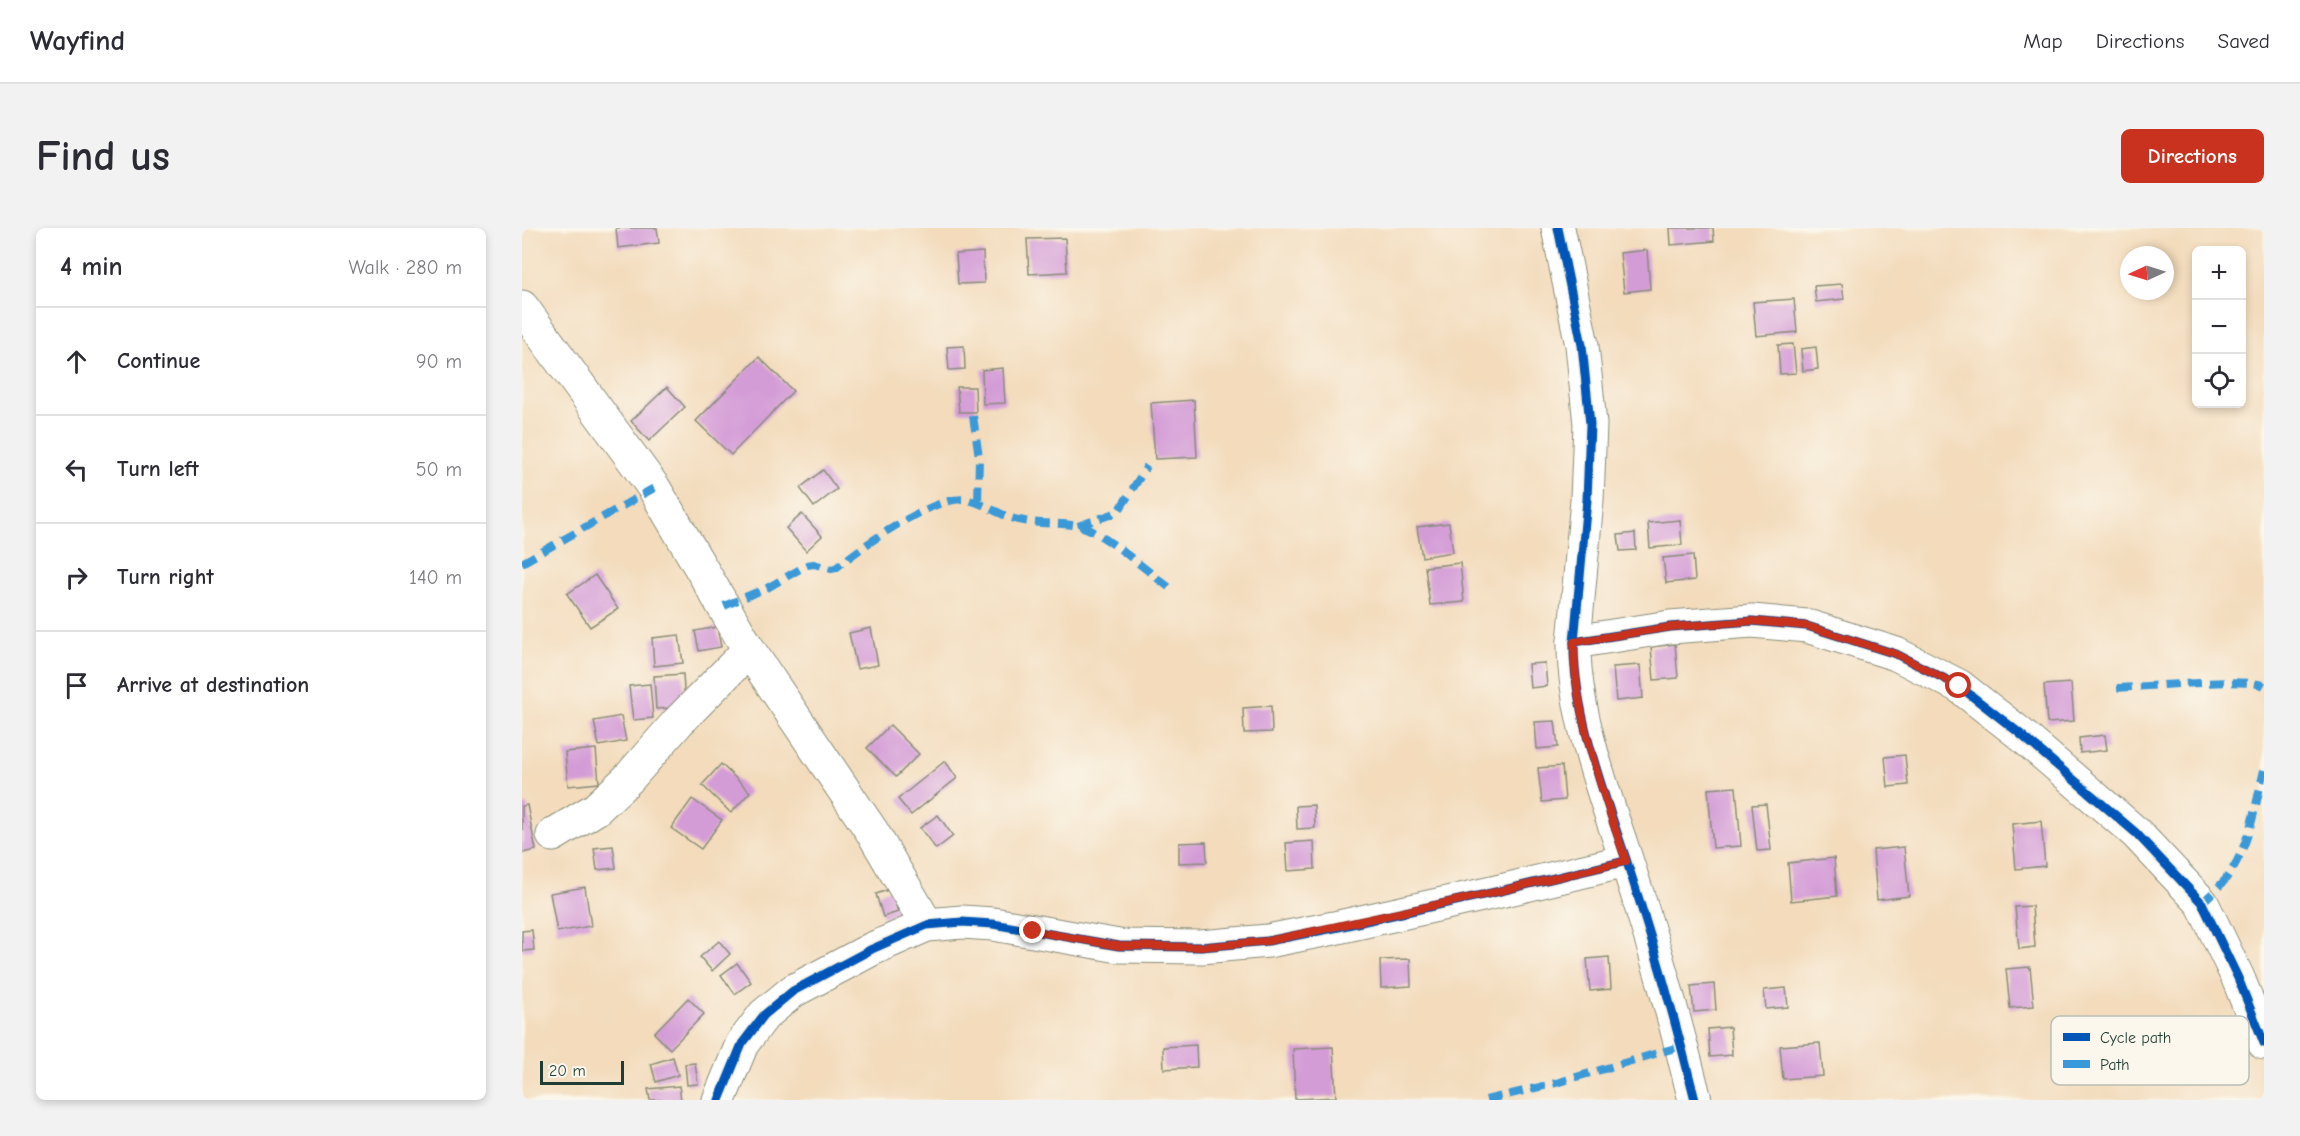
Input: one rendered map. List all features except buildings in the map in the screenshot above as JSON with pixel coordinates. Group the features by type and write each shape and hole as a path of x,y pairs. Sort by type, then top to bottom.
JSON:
{"street":[{"path":"1558,228 1582,345 1590,424 1587,500 1574,642 1578,694 1602,789 1682,1046 1695,1100"},
{"path":"522,307 654,488 749,650 873,833 927,925"},
{"path":"1574,642 1671,627 1752,621 1807,626 1896,654 1959,686 2018,732 2136,833 2202,903 2238,978 2264,1043"},
{"path":"553,835 596,809 628,779 678,722 749,650"},
{"path":"718,1100 742,1044 764,1015 793,991 872,949 927,925 962,922 993,924 1119,946 1201,947 1268,941 1496,892 1626,861"}],"marked path":[{"path":"973,416 979,457 978,503"},
{"path":"1078,526 1118,512 1147,466"},
{"path":"522,563 654,488"},
{"path":"724,606 769,587 807,565 836,568 899,523 938,504 955,500 975,502 1019,520 1068,524 1091,530 1170,588"},
{"path":"2117,688 2217,682 2254,683 2264,686"},
{"path":"2202,903 2225,880 2240,855 2250,827 2264,770"},
{"path":"1486,1100 1556,1083 1682,1046"}],"cycle path":[{"path":"1558,228 1582,345 1590,424 1587,500 1574,642 1579,696 1591,752 1654,949 1695,1100"},
{"path":"1574,642 1670,627 1752,621 1807,626 1896,654 1959,686 2018,732 2136,833 2202,903 2238,978 2264,1043"},
{"path":"719,1100 742,1044 764,1015 793,991 872,949 927,925 962,922 993,924 1119,946 1201,947 1268,941 1496,892 1626,861"}],"route":[{"path":"1033,931 1119,946 1201,947 1268,941 1496,892 1626,861 1602,789 1578,694 1574,642 1671,627 1752,621 1807,626 1896,654 1959,686"}]}
